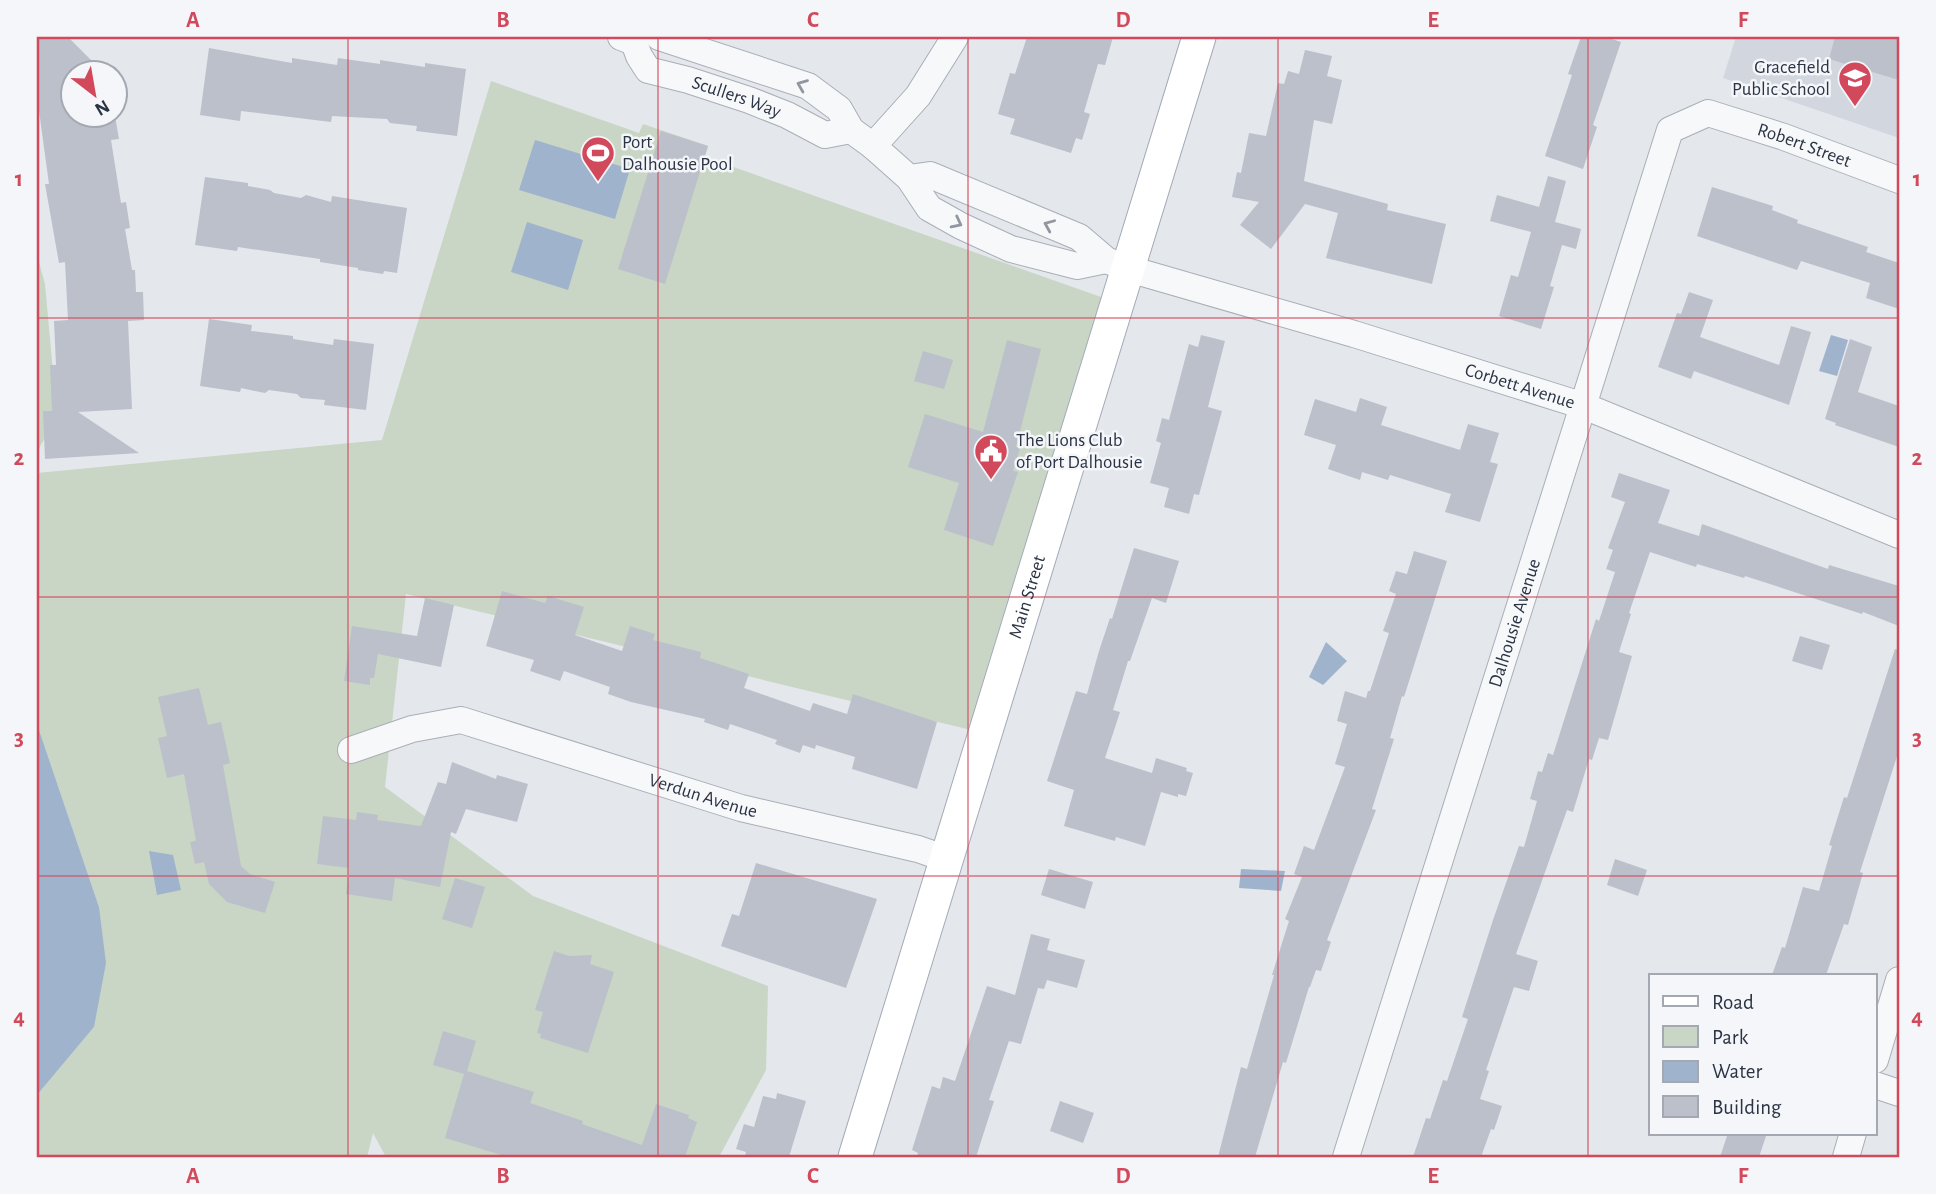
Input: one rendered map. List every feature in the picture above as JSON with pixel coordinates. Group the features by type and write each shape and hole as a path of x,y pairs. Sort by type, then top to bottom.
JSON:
{"main road":[{"name":"Main Street","path":"855,1157 947,859 1118,264 1199,37"}],"street":[{"path":"873,146 918,96 955,37"},
{"name":"Scullers Way","path":"851,130 825,135 787,115 749,100 688,79 648,70 639,56 640,38 808,86 839,109 851,130 909,178 929,208 1012,249 1077,266 1118,264"},
{"name":"Robert Street","path":"1708,113 1784,137 1899,180"},
{"name":"Dalhousie Avenue","path":"1346,1157 1670,130 1708,113"},
{"path":"909,178 930,175 943,180 1079,237 1118,264"},
{"name":"Corbett Avenue","path":"1118,264 1584,406 1899,535"},
{"name":"Verdun Avenue","path":"351,750 412,729 461,720 741,808 918,849 947,859"},
{"path":"1876,1057 1899,980"},
{"path":"1876,1085 1899,1093"},
{"path":"1846,1157 1853,1134"}],"shaded area":[{"name":"Gracefield Public School","path":"1736,37 1899,37 1899,138 1723,78"}],"green space":[{"path":"491,81 639,133 643,124 708,146 705,157 1118,303 988,734 406,594 385,787 533,896 768,986 766,1070 719,1157 386,1157 373,1133 367,1157 37,1157 37,1095 94,1027 99,907 37,724 37,473 382,440"},
{"path":"37,255 45,284 57,416 37,452"}],"water":[{"path":"535,140 630,169 615,219 519,190"},
{"path":"527,222 583,240 568,290 511,272"},
{"path":"1831,335 1848,340 1837,376 1819,371"},
{"path":"1326,642 1347,661 1323,685 1309,677"},
{"path":"37,724 99,907 106,963 94,1027 37,1095"},
{"path":"149,851 173,855 181,890 157,895"},
{"path":"1241,869 1285,871 1281,891 1239,888"}],"building":[{"path":"37,37 68,37 91,60 60,60 60,130 117,130 119,139 111,140 121,203 126,202 130,228 125,229 132,270 135,270 136,292 143,292 144,320 128,321 132,409 78,412 139,453 45,459 43,411 52,411 50,365 56,365 54,321 68,320 65,262 59,263 45,184 49,184 37,96"},
{"path":"1027,37 1113,37 1105,65 1098,64 1084,112 1090,114 1082,140 1076,138 1071,153 1010,134 1015,119 998,114 1010,73 1015,74"},
{"path":"1581,37 1606,37 1621,42 1593,125 1597,127 1583,169 1545,156 1572,75 1568,74"},
{"path":"1835,37 1899,37 1899,80 1829,59"},
{"path":"209,48 292,63 292,58 337,65 338,58 380,64 380,60 425,67 425,63 466,69 457,136 416,131 417,126 390,123 387,119 332,116 331,122 241,111 240,121 200,115"},
{"path":"1305,50 1332,56 1327,76 1342,80 1332,124 1314,120 1304,181 1388,204 1387,210 1446,224 1432,284 1326,258 1338,213 1305,204 1271,249 1240,225 1259,202 1232,197 1237,172 1241,173 1249,133 1266,136 1278,83 1284,84 1288,71 1299,74"},
{"path":"661,131 708,146 665,284 618,269"},
{"path":"1548,176 1566,181 1555,222 1581,229 1576,249 1562,245 1550,286 1554,287 1541,329 1499,316 1511,275 1518,277 1531,232 1490,221 1497,195 1539,207"},
{"path":"205,177 248,183 248,186 301,198 306,195 331,202 332,196 407,208 397,273 358,270 320,262 320,259 238,247 237,251 195,245"},
{"path":"1712,187 1773,206 1772,210 1798,220 1797,223 1868,247 1866,252 1899,263 1899,309 1866,298 1870,283 1801,261 1797,270 1697,236"},
{"path":"1689,292 1713,300 1700,337 1779,365 1791,326 1811,332 1789,405 1694,371 1691,379 1658,367 1677,313 1681,314"},
{"path":"209,319 252,325 251,331 293,336 293,339 333,345 334,339 374,344 366,410 324,405 325,400 301,398 297,394 269,390 265,393 241,388 240,392 200,386"},
{"path":"1201,335 1225,341 1208,407 1222,411 1199,495 1194,494 1189,514 1164,507 1169,488 1150,483 1161,443 1156,441 1162,418 1169,420 1189,344 1198,347"},
{"path":"1850,339 1872,347 1858,392 1899,406 1899,447 1825,419"},
{"name":"The Lions Club of Port Dalhousie","path":"1007,340 1041,349 1016,447 1020,448 1013,471 1018,472 993,546 944,530 959,483 908,467 925,414 983,432"},
{"path":"923,351 953,360 944,389 914,381"},
{"path":"1360,398 1387,407 1381,425 1460,450 1468,424 1499,433 1490,462 1498,464 1480,522 1445,512 1451,494 1390,475 1388,480 1362,472 1360,480 1328,469 1336,445 1304,435 1315,399 1356,412"},
{"path":"1619,473 1670,490 1658,523 1699,536 1702,524 1828,569 1829,565 1899,586 1899,626 1863,612 1862,614 1745,576 1744,578 1697,564 1696,567 1650,552 1619,652 1632,656 1608,740 1599,738 1592,760 1589,759 1573,812 1567,810 1516,954 1538,961 1529,991 1514,987 1486,1070 1489,1071 1480,1099 1502,1106 1494,1130 1491,1129 1481,1157 1413,1157 1443,1080 1447,1081 1468,1019 1462,1017 1493,920 1519,846 1524,847 1537,801 1530,799 1538,771 1542,772 1548,753 1553,755 1596,619 1599,621 1615,572 1606,569 1613,550 1608,548 1625,502 1611,497"},
{"path":"1134,548 1179,561 1166,603 1152,598 1128,661 1113,710 1120,712 1105,758 1152,773 1156,758 1187,768 1186,771 1193,773 1186,796 1178,794 1178,797 1161,792 1145,846 1116,837 1115,841 1064,826 1074,790 1047,781 1076,691 1087,694"},
{"path":"1414,551 1447,561 1390,738 1394,739 1372,809 1376,810 1327,940 1331,942 1321,971 1316,970 1309,987 1255,1157 1218,1157 1241,1067 1247,1069 1274,975 1289,921 1285,919 1302,877 1294,874 1304,846 1314,850 1345,767 1335,764 1347,724 1337,721 1345,691 1366,698 1370,691 1389,633 1383,631 1396,594 1389,591 1396,571 1407,574"},
{"path":"502,591 545,603 548,596 584,607 575,635 622,651 630,626 655,634 653,640 701,652 700,658 749,674 744,688 810,711 813,703 847,714 853,694 937,722 917,789 852,769 855,757 816,745 815,749 803,745 800,753 775,744 777,740 730,724 728,730 704,722 705,719 631,702 608,694 610,687 564,671 560,681 530,671 534,660 486,646"},
{"path":"425,598 454,605 441,667 378,654 374,678 370,678 370,685 344,681 352,626 417,636"},
{"path":"1800,636 1830,645 1822,670 1792,661"},
{"path":"1895,649 1899,650 1899,750 1860,872 1863,873 1848,925 1844,924 1826,974 1772,974 1782,947 1785,948 1803,887 1819,891 1832,846 1829,845 1844,797 1847,798"},
{"path":"199,688 208,725 221,722 230,763 223,765 241,866 250,874 275,882 265,913 227,902 209,884 204,862 195,864 190,842 196,841 184,774 167,778 158,738 167,736 158,697"},
{"path":"452,762 496,779 497,775 528,784 517,822 466,809 456,834 451,832 440,887 395,878 392,901 346,894 349,868 317,864 323,816 356,820 357,812 378,815 377,820 421,826 438,782 446,784"},
{"path":"1615,859 1647,870 1638,896 1607,885"},
{"path":"756,863 877,899 846,988 721,946 732,914 739,916"},
{"path":"1049,869 1093,882 1085,909 1041,895"},
{"path":"455,878 485,887 472,928 442,919"},
{"path":"1031,934 1050,939 1047,950 1085,960 1077,988 1047,980 1044,989 1038,988 1021,1044 1009,1041 989,1100 994,1101 976,1157 917,1157 918,1153 912,1150 932,1086 940,1089 943,1077 955,1081 987,986 1015,995"},
{"path":"554,951 569,956 592,955 590,964 614,972 588,1053 540,1038 541,1034 537,1033 543,1012 535,1010"},
{"path":"443,1031 476,1041 467,1071 534,1092 530,1103 642,1145 656,1104 689,1115 688,1118 697,1122 685,1157 508,1157 445,1138 464,1074 433,1065"},
{"path":"777,1093 806,1101 789,1157 745,1157 746,1152 736,1149 744,1124 754,1127 763,1096 776,1099"},
{"path":"1060,1101 1094,1113 1083,1143 1050,1131"},
{"path":"1728,1134 1767,1134 1759,1157 1720,1157"}],"place":[{"name":"Gracefield Public School","path":"1855,108"},
{"name":"Port Dalhousie Pool","path":"598,183"},
{"name":"The Lions Club of Port Dalhousie","path":"991,481"}]}
